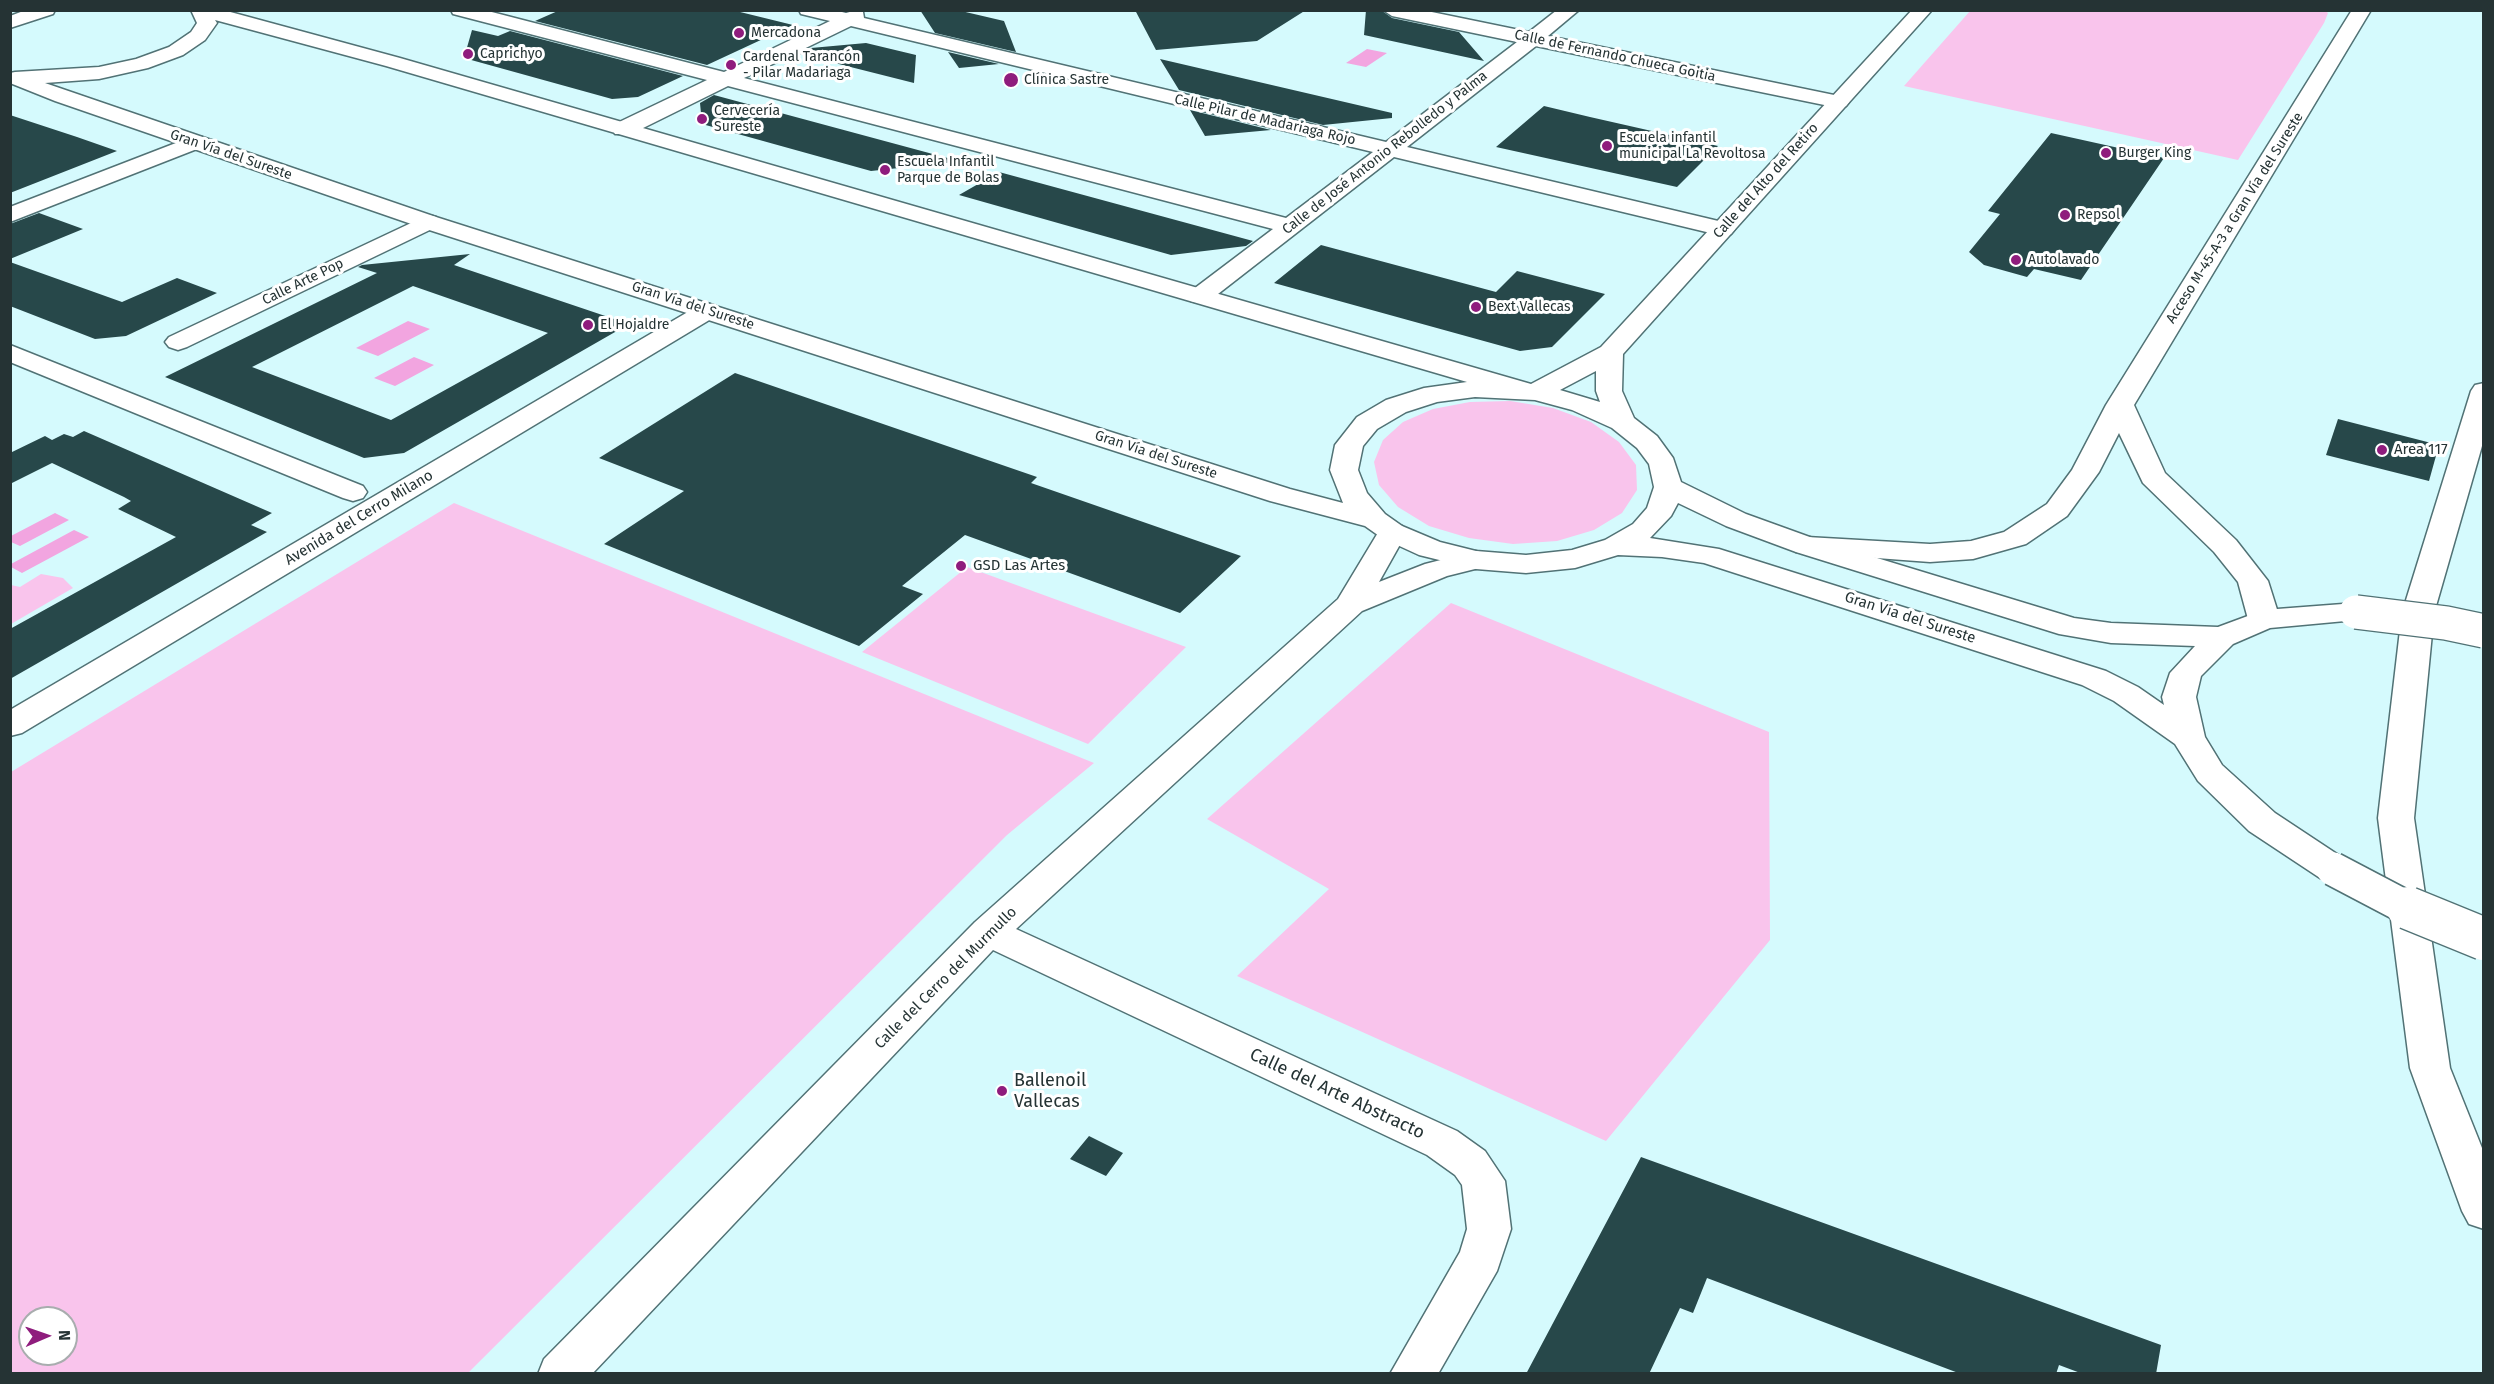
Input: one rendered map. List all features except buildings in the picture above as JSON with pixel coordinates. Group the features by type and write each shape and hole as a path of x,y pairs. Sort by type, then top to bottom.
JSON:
{"main road":[{"path":"10,22 46,10"},
{"path":"460,10 1290,226"},
{"name":"Calle Pilar de Madariaga Rojo","path":"808,10 1723,229"},
{"path":"623,129 868,10"},
{"name":"Calle de Fernando Chueca Goitia","path":"1392,10 1839,102"},
{"name":"Calle de José Antonio Rebolledo y Palma","path":"1200,296 1570,10"},
{"name":"Calle del Alto del Retiro","path":"1527,391 1610,353 1923,10"},
{"name":"Acceso M-45-A-3 a Gran Vía del Sureste","path":"1807,546 1930,553 1973,550 2015,538 2057,510 2085,472 2120,405 2362,10"},
{"path":"13,77 55,78 99,73 141,64 176,51 198,36 207,23 200,11"},
{"path":"200,11 393,62 1527,391 1582,404 1622,422 1647,442 1663,464 1668,488 1661,510 1643,530 1616,546 1575,559 1536,563 1476,560 1430,549 1384,526 1353,496 1344,470 1349,445 1367,423 1396,406 1433,394 1475,389 1527,391"},
{"name":"Gran Vía del Sureste","path":"13,77 62,97 428,222 1280,495 1384,526"},
{"path":"10,215 194,142"},
{"name":"Calle Arte Pop","path":"178,342 428,222"},
{"name":"Avenida del Cerro Milano","path":"10,725 707,311"},
{"path":"10,353 353,492"},
{"path":"1610,353 1609,392 1622,422"},
{"path":"2484,391 2436,562 2418,613 2396,818 2430,1068 2484,1211"},
{"path":"2120,405 2153,477 2225,546 2253,581 2264,619"},
{"path":"1668,488 1736,520 1807,546 2070,627 2111,633 2222,637"},
{"name":"Calle del Cerro del Murmullo","path":"1351,604 1384,526"},
{"name":"Gran Vía del Sureste","path":"1616,546 1662,548 1708,555 1796,581 2094,678 2126,694 2188,736"},
{"name":"Calle del Cerro del Murmullo","path":"561,1374 988,932 1351,604 1436,570 1476,560"},
{"path":"2484,631 2446,623 2356,612 2264,619 2222,637 2186,673 2179,697 2188,736 2210,773 2262,822 2333,870 2421,915 2484,939"},
{"name":"Calle del Arte Abstracto","path":"988,932 1442,1143 1470,1163 1483,1181 1489,1229 1481,1257 1413,1374"}],"shaded area":[{"path":"2324,10 2328,13 2324,23 2238,160 1904,86 1970,11"},
{"path":"1367,49 1387,53 1366,67 1346,63"},
{"path":"408,321 430,329 378,356 356,348"},
{"path":"414,357 434,365 395,386 374,378"},
{"path":"1510,401 1553,408 1591,422 1619,442 1636,465 1637,490 1622,513 1594,530 1557,541 1513,544 1469,538 1429,526 1398,507 1379,485 1374,462 1383,440 1403,422 1433,409 1470,402"},
{"path":"454,503 1094,763 1007,835 468,1373 11,1373 11,772"},
{"path":"55,513 69,520 20,546 11,542 11,536"},
{"path":"74,530 89,537 22,573 11,567 11,564"},
{"path":"967,567 1186,647 1088,744 862,652"},
{"path":"41,574 63,578 73,588 11,624 11,585 20,587"},
{"path":"1451,603 1769,732 1770,940 1606,1141 1237,976 1329,889 1207,819"}],"place":[{"name":"Mercadona","path":"739,33"},
{"name":"Caprichyo","path":"468,54"},
{"name":"Cardenal Tarancón - Pilar Madariaga","path":"731,65"},
{"name":"Clínica Sastre","path":"1011,80"},
{"name":"Cervecería Sureste","path":"702,119"},
{"name":"Escuela infantil municipal La Revoltosa","path":"1607,146"},
{"name":"Burger King","path":"2106,153"},
{"name":"Escuela Infantil Parque de Bolas","path":"885,170"},
{"name":"Repsol","path":"2065,215"},
{"name":"Autolavado","path":"2016,260"},
{"name":"Bext Vallecas","path":"1476,307"},
{"name":"El Hojaldre","path":"588,325"},
{"name":"Area 117","path":"2382,450"},
{"name":"GSD Las Artes","path":"961,566"},
{"name":"Ballenoil Vallecas","path":"1002,1091"}]}
